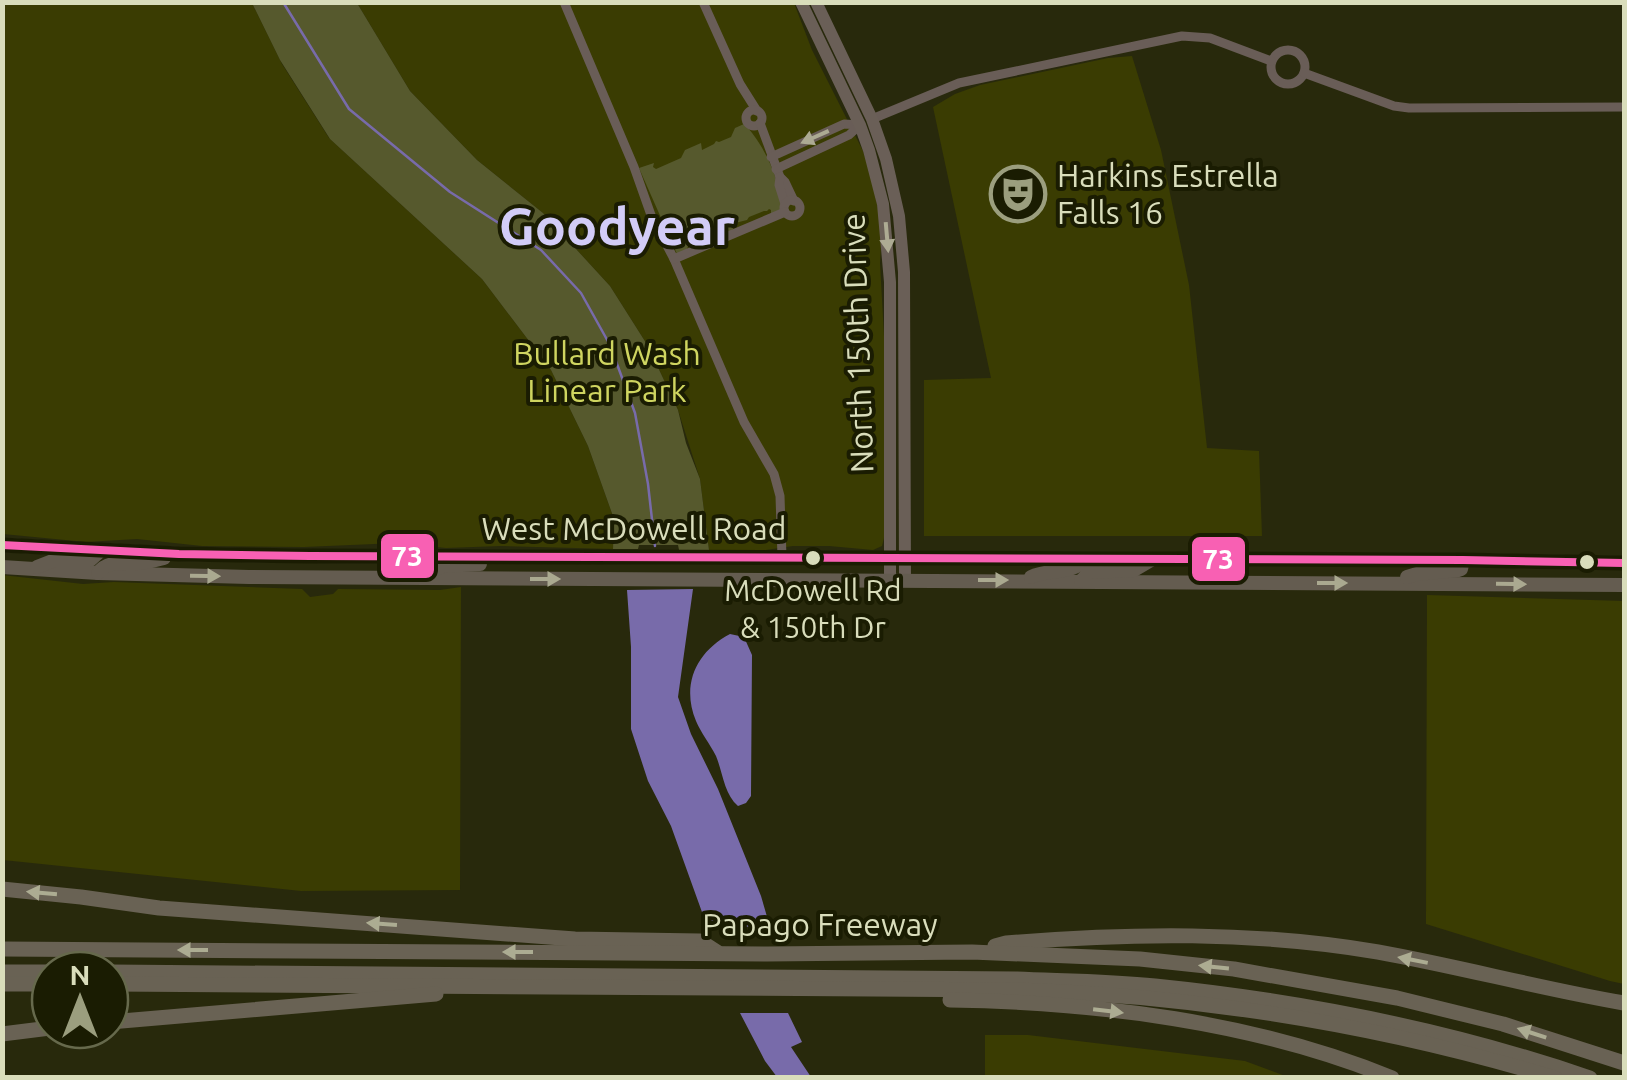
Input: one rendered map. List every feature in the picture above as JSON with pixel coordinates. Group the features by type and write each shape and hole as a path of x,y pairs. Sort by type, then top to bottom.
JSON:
{"highway":[{"path":"2,889 159,908 574,940 700,941 720,954"},
{"path":"972,952 1006,943 1096,937 1274,939 1379,952 1624,1003"},
{"name":"Papago Freeway","path":"2,949 972,952 1140,959 1267,974 1396,998 1504,1024 1624,1064"},
{"path":"2,972 30,972"},
{"path":"130,972 1017,978 1153,986 1362,1017 1533,1058 1590,1078"},
{"path":"2,984 30,984"},
{"name":"Papago Freeway","path":"130,984 837,988 1138,996 1221,1005 1380,1032 1555,1078"},
{"path":"130,1020 425,996 474,987"},
{"path":"837,988 934,999 1056,1005 1174,1020 1282,1042 1392,1078"},
{"path":"2,1034 30,1030"}],"main road":[{"name":"West McDowell Road","path":"2,545 179,554 1624,563"},
{"path":"31,569 55,560 90,560 100,551"},
{"path":"98,573 110,564 143,564 179,554"},
{"path":"414,578 444,566 477,566 486,556"},
{"path":"1025,580 1043,572 1077,568 1085,559"},
{"path":"1081,581 1090,572 1134,570 1151,560"},
{"path":"1272,560 1272,582"},
{"path":"1392,582 1416,574 1458,570 1463,560"},
{"name":"West McDowell Road","path":"2,567 98,573 414,578 1624,585"}],"street":[{"path":"564,2 651,215 744,422 774,474 780,496 782,558"},
{"path":"674,259 788,206 757,125 748,125 746,120 752,112 703,2"},
{"name":"North 150th Drive","path":"801,2 866,122"},
{"name":"North 150th Drive","path":"816,2 890,176 899,216 902,244 897,580"},
{"path":"778,174 866,122 959,83 1182,36 1210,38 1272,62"},
{"path":"1280,51 1294,51 1304,60 1304,73 1294,82 1282,83 1272,74 1272,62 1280,51"},
{"path":"1304,73 1409,108 1624,107"},
{"path":"769,152 844,124 866,122"}],"shaded area":[{"path":"2,3 252,3 282,64 329,138 482,279 551,370 588,446 614,519 613,549 446,548 398,543 202,546 137,539 86,542 3,534"},
{"path":"357,3 794,3 812,50 863,151 882,230 882,546 873,550 793,546 709,550 700,479 678,410 648,346 610,286 543,213 477,160 410,91"},
{"path":"1132,56 1161,150 1189,285 1207,448 1259,451 1262,536 924,536 924,380 991,378 933,107 980,85"},
{"path":"2,575 83,584 302,589 310,597 333,594 338,589 461,587 460,890 301,891 3,860"},
{"path":"693,589 678,697 761,896 770,927 707,926 631,729 627,590"},
{"path":"1427,595 1624,601 1624,984 1426,924"},
{"path":"730,634 744,637 752,655 751,796 738,806 696,721 690,695 700,660"},
{"path":"740,1013 788,1013 802,1042 791,1047 811,1077 777,1077"},
{"path":"985,1035 1028,1035 1245,1061 1288,1077 985,1077"}],"green space":[{"name":"Bullard Wash Linear Park","path":"252,3 357,3 410,91 477,160 543,213 610,286 648,346 678,410 700,479 709,550 679,550 678,545 613,549 614,519 588,446 551,370 482,279 330,139 280,60"},
{"path":"744,124 771,164 782,211 771,215 769,209 749,217 715,239 715,232 690,242 686,251 677,254 639,168 654,163 656,169 701,143 702,150 731,137 735,128"}],"waterway":[{"path":"283,2 349,109 450,192 541,250 581,293 610,345 635,413 655,546"}],"transit line":[{"name":"73","path":"2,545 310,556 1624,563"}],"place":[{"name":"Harkins Estrella Falls 16","path":"1018,194"},
{"name":"McDowell Rd & 150th Dr","path":"813,558"}],"district":[{"name":"Goodyear","path":"617,227"}]}
